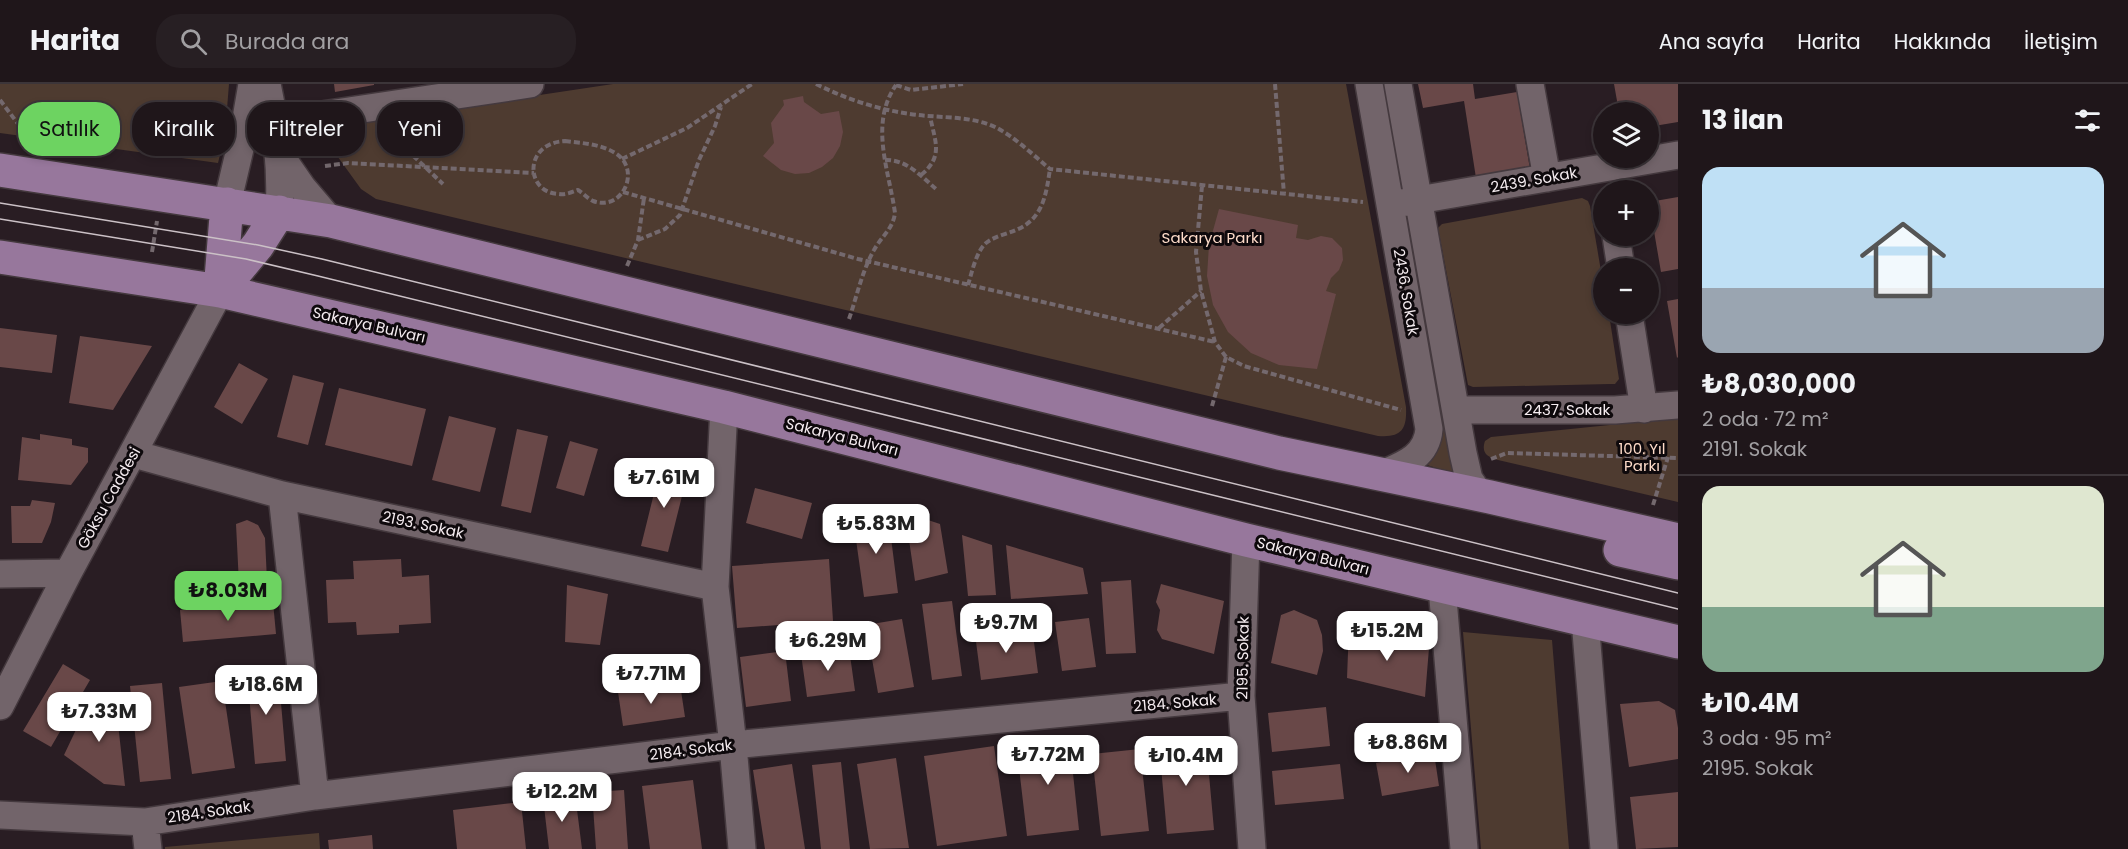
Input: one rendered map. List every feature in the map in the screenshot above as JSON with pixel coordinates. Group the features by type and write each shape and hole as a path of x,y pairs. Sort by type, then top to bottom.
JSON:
{"main road":[{"path":"0,170 331,221 1279,453 1678,540"},
{"path":"220,291 227,204"},
{"path":"220,291 258,245 279,213"},
{"name":"Sakarya Bulvarı","path":"0,257 220,291 724,407 1246,540 1678,642"},
{"path":"1279,453 1325,474 1378,493 1678,563"}],"street":[{"path":"227,204 252,84"},
{"path":"267,84 271,102"},
{"path":"365,109 441,91 530,84"},
{"name":"2436. Sokak","path":"1370,84 1427,418 1428,436 1419,455 1410,462 1380,475"},
{"name":"2436. Sokak","path":"1398,84 1466,468 1473,487 1479,495"},
{"path":"1530,84 1547,178"},
{"name":"2439. Sokak","path":"1390,205 1547,178 1606,179 1678,155"},
{"path":"279,213 280,156"},
{"path":"281,156 302,187 331,221"},
{"name":"Göksu Caddesi","path":"0,706 68,573 220,291"},
{"path":"1631,324 1644,409"},
{"name":"2437. Sokak","path":"1456,410 1644,409 1678,405"},
{"path":"724,407 715,587 742,849"},
{"name":"2193. Sokak","path":"134,454 282,495 715,587"},
{"path":"282,495 315,796"},
{"name":"2195. Sokak","path":"1246,540 1241,696 1252,849"},
{"path":"0,574 68,573"},
{"path":"1442,587 1464,849"},
{"path":"1585,620 1604,849"},
{"name":"2184. Sokak","path":"0,815 145,822 315,796 733,745 1241,696"},
{"path":"145,822 148,849"}],"path":[{"path":"622,159 687,128 752,84"},
{"path":"816,84 843,96 883,108 972,120 995,127 1015,140 1050,169 1390,205"},
{"path":"849,320 869,261 894,221 882,132 883,108 888,96 895,84 911,90 963,84"},
{"path":"1275,84 1284,194"},
{"path":"0,101 18,124"},
{"path":"638,240 665,229 673,223 682,210 699,160 721,107"},
{"path":"365,111 443,184"},
{"path":"921,175 928,169 936,154 937,147 930,116"},
{"path":"556,142 581,143 607,149 622,159 629,175 623,192 616,198 599,202 591,200 578,190 558,195 542,188 534,173 534,164 541,149 556,142"},
{"path":"885,160 894,159 902,162 936,189"},
{"path":"325,166 348,163 534,173"},
{"path":"968,285 980,251 986,244 1019,229 1039,213 1044,203 1050,169"},
{"path":"1202,186 1196,252 1201,291 1215,342 1226,357 1244,366 1427,418"},
{"path":"623,192 869,261 1215,342"},
{"path":"148,280 160,194"},
{"path":"627,266 638,240 644,198"},
{"path":"1158,329 1201,291"},
{"path":"1212,406 1226,357"},
{"path":"1488,462 1507,453 1678,458"},
{"path":"1653,506 1668,457"}],"green space":[{"path":"0,84 229,84 228,102 132,102 132,151 120,150 120,102 18,102 18,135 0,133"},
{"name":"Sakarya Parkı","path":"613,84 1346,84 1406,407 1404,426 1398,434 1378,436 376,199 361,189 337,156 365,156 365,121 377,120 377,156 463,156 463,107"},
{"path":"167,156 220,156 218,163"},
{"path":"1582,198 1588,201 1593,224 1593,246 1597,246 1599,258 1593,258 1593,324 1611,324 1619,379 1615,384 1473,387 1468,385 1438,228 1442,224"},
{"path":"1412,210 1457,470 1452,473 1427,465 1425,462 1400,212"},
{"name":"100. Yıl Parkı","path":"1678,418 1678,502 1498,460 1488,456 1484,451 1485,441 1491,437"},
{"path":"1463,632 1552,640 1569,849 1481,849"},
{"path":"319,833 320,849 165,849 165,847"}],"building":[{"path":"334,84 374,84 374,85 335,92"},
{"path":"1418,84 1473,84 1475,99 1517,92 1530,169 1476,178 1464,101 1423,108"},
{"path":"1614,84 1678,84 1678,122 1659,125 1659,102 1617,102"},
{"path":"803,96 804,102 821,114 839,111 843,132 840,146 833,158 822,167 809,173 795,174 781,170 763,156 774,143 771,123 784,105 783,100"},
{"path":"1678,197 1678,269 1661,272 1657,246 1659,246 1659,200"},
{"path":"1219,209 1298,225 1296,238 1308,240 1321,236 1332,238 1342,248 1343,260 1339,270 1331,278 1326,291 1336,294 1317,369 1279,365 1251,353 1228,332 1213,305 1207,276 1209,245"},
{"path":"1678,299 1678,357 1677,358 1667,301"},
{"path":"0,328 57,335 52,373 0,367"},
{"path":"80,336 152,346 113,410 69,403"},
{"path":"239,363 268,379 242,424 214,407"},
{"path":"293,375 324,383 308,445 277,437"},
{"path":"339,388 426,409 412,466 325,445"},
{"path":"449,416 496,428 480,492 432,480"},
{"path":"517,429 548,436 531,513 501,506"},
{"path":"40,434 72,439 72,445 88,448 88,462 71,485 18,480 22,437 40,440"},
{"path":"570,441 598,449 584,496 556,488"},
{"path":"661,465 688,472 668,552 641,546"},
{"path":"755,488 812,503 802,539 746,523"},
{"path":"32,500 55,503 51,522 42,543 12,543 11,506 30,506"},
{"path":"888,514 898,593 864,597 853,518"},
{"path":"247,520 258,525 265,538 267,581 239,584 236,524"},
{"path":"928,520 940,524 948,573 915,581 907,526"},
{"path":"962,535 992,545 996,595 968,596"},
{"path":"1006,545 1083,568 1088,594 1011,599"},
{"path":"401,559 402,577 429,575 431,623 399,625 399,633 357,635 356,622 328,623 326,580 354,579 353,561"},
{"path":"829,559 833,621 737,628 732,566"},
{"path":"1131,580 1136,653 1106,654 1101,582"},
{"path":"1161,584 1224,601 1214,654 1162,639 1157,630 1160,610 1156,602"},
{"path":"567,585 608,594 600,645 565,642"},
{"path":"952,601 962,676 932,680 922,604"},
{"path":"273,602 276,634 183,642 180,610"},
{"path":"1294,610 1317,620 1322,635 1323,651 1317,675 1271,663 1281,615"},
{"path":"1089,618 1096,667 1062,671 1055,622"},
{"path":"902,619 914,687 878,693 866,625"},
{"path":"1032,627 1038,673 981,680 975,634"},
{"path":"1349,627 1429,648 1425,697 1347,678"},
{"path":"849,648 855,691 807,697 801,654"},
{"path":"785,651 791,701 746,707 740,657"},
{"path":"63,664 90,680 51,747 23,731"},
{"path":"278,668 286,761 255,764 247,671"},
{"path":"222,681 235,768 192,774 179,687"},
{"path":"162,683 171,779 140,782 130,686"},
{"path":"680,684 685,717 623,726 618,692"},
{"path":"115,697 125,786 104,784 64,755 91,698"},
{"path":"1659,701 1675,710 1678,728 1678,759 1629,767 1620,704"},
{"path":"1326,707 1330,746 1272,752 1268,713"},
{"path":"1069,736 1079,830 1027,836 1016,742"},
{"path":"1206,741 1214,830 1167,834 1159,744"},
{"path":"994,746 1007,836 937,846 924,756"},
{"path":"1140,749 1149,831 1101,836 1092,754"},
{"path":"1434,753 1439,786 1382,796 1376,763"},
{"path":"896,758 909,848 870,849 857,764"},
{"path":"841,762 850,849 821,849 812,765"},
{"path":"792,764 805,849 765,849 753,770"},
{"path":"1340,764 1344,799 1275,805 1272,771"},
{"path":"693,780 702,849 650,849 642,786"},
{"path":"624,790 628,849 596,849 592,792"},
{"path":"1678,792 1678,847 1636,849 1630,797"},
{"path":"575,794 582,849 549,849 543,798"},
{"path":"521,802 526,849 457,849 453,810"},
{"path":"372,835 373,849 329,849 328,840"}],"tram line":[{"path":"0,203 258,245 322,259 1678,593"},
{"path":"0,219 246,259 1678,609"}]}
